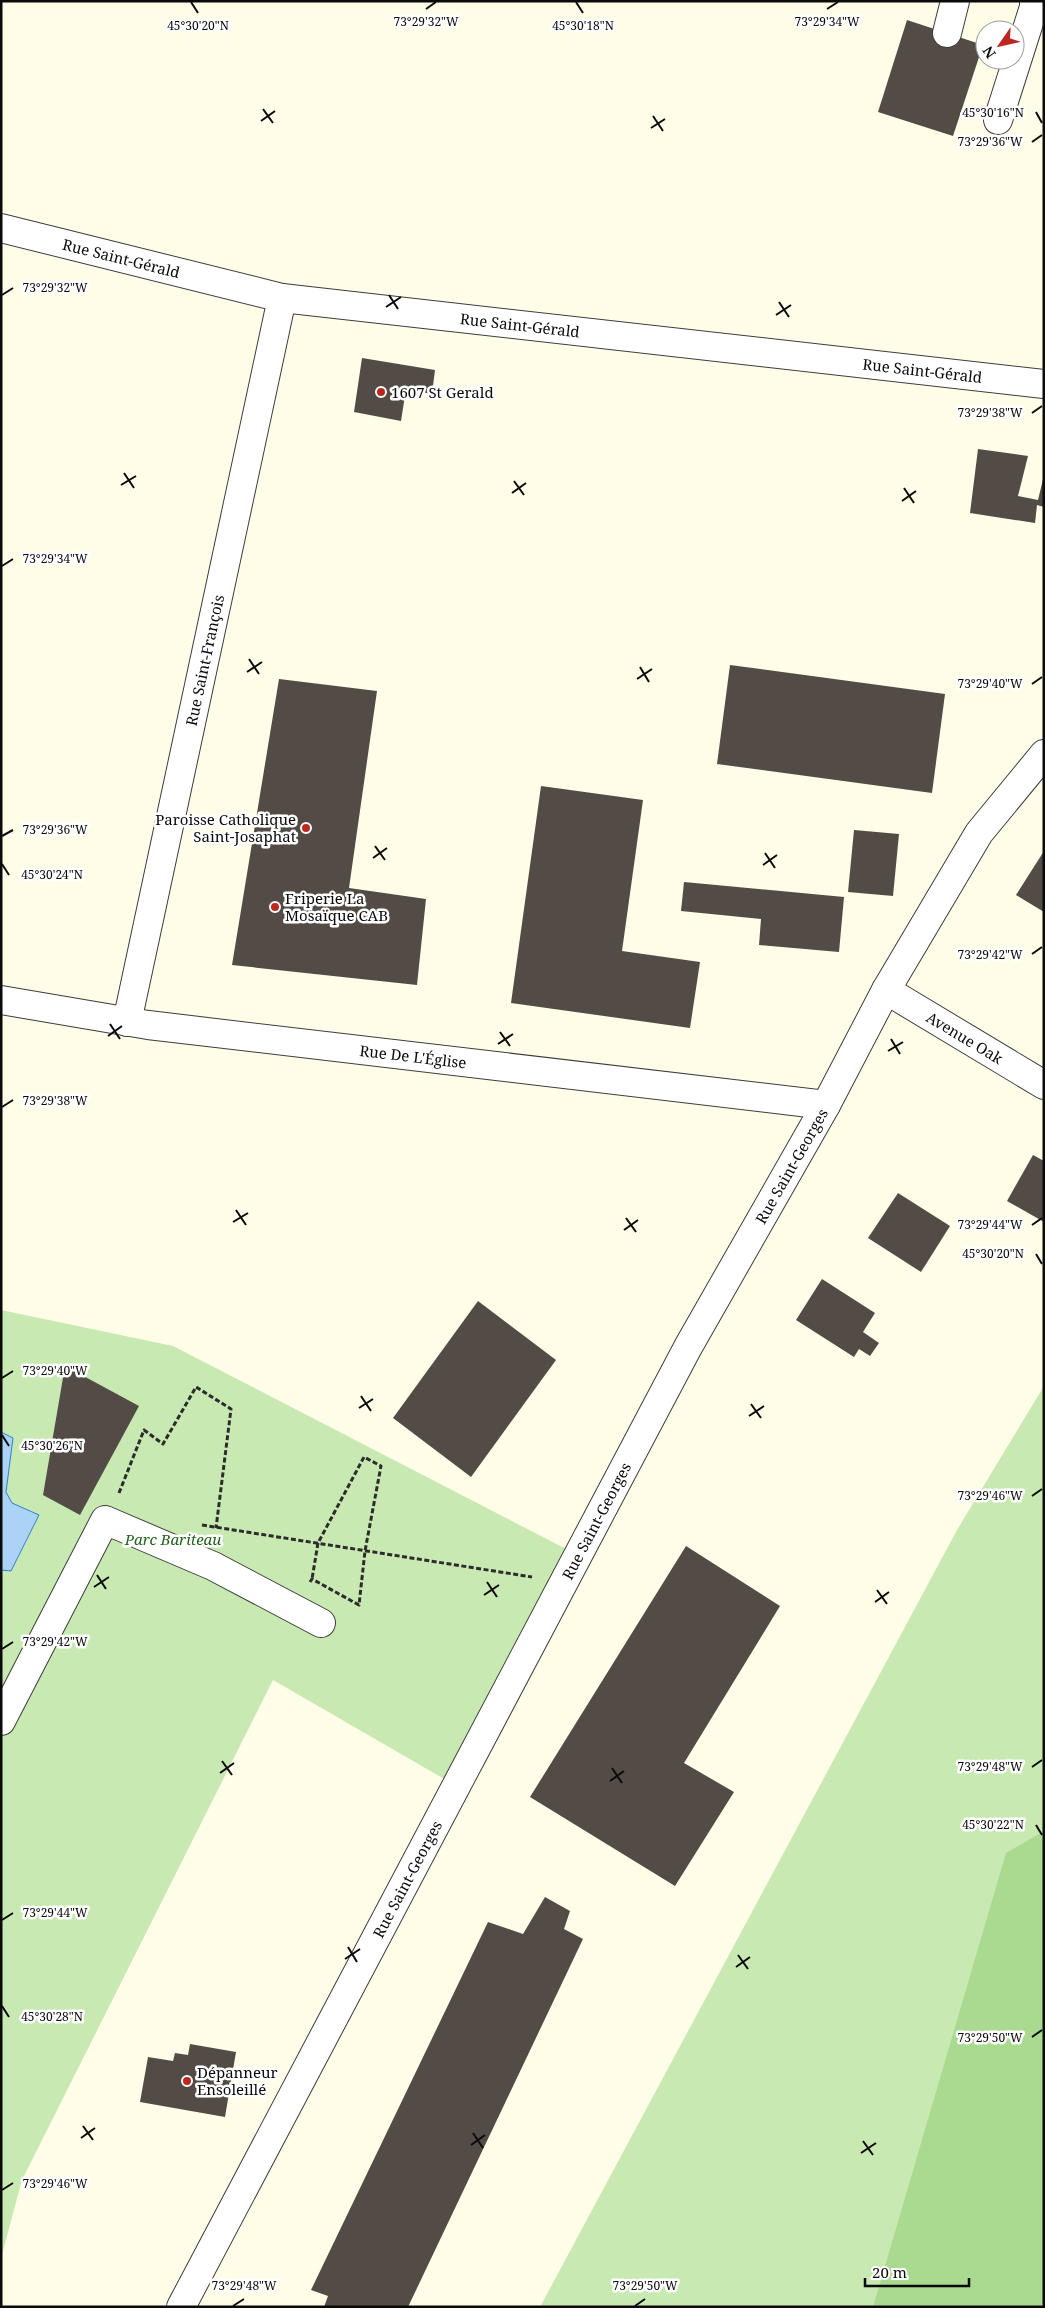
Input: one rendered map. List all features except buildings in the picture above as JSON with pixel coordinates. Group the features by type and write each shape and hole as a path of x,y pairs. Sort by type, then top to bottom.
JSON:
{"street":[{"path":"947,33 956,1"},
{"path":"998,120 1034,7 1034,1"},
{"name":"Rue Saint-Gérald","path":"1,228 282,298 1044,384"},
{"name":"Rue Saint-François","path":"127,1022 282,298"},
{"name":"Rue Saint-Georges","path":"181,2307 688,1347 826,1105 886,990 979,833 1044,754"},
{"name":"Avenue Oak","path":"886,990 1044,1085"},
{"name":"Rue De L'Église","path":"1,1000 127,1022 826,1105"},
{"path":"1,1721 105,1520 213,1566 322,1623"}],"path":[{"path":"105,1520 112,1510 144,1430 163,1444 196,1388 232,1409 216,1527 213,1566"},
{"path":"296,1609 312,1579 318,1543 364,1457 381,1466 365,1551 359,1605 312,1579"},
{"path":"197,1524 534,1577 558,1591"}],"green space":[{"name":"Parc Bariteau","path":"1,1310 173,1346 572,1552 446,1780 273,1680 22,2180 1,2258"},
{"path":"1044,1386 1044,2307 540,2307 957,1530"},
{"path":"1044,1831 1044,2301 1041,2307 873,2307 1006,1853"}],"water":[{"path":"1,1432 13,1438 6,1492 12,1503 39,1515 11,1571 1,1570"}],"place":[{"name":"1607 St Gerald","path":"381,392"},
{"name":"Paroisse Catholique Saint-Josaphat","path":"306,828"},
{"name":"Friperie La Mosaïque CAB","path":"275,907"},
{"name":"Dépanneur Ensoleillé","path":"187,2081"}]}
